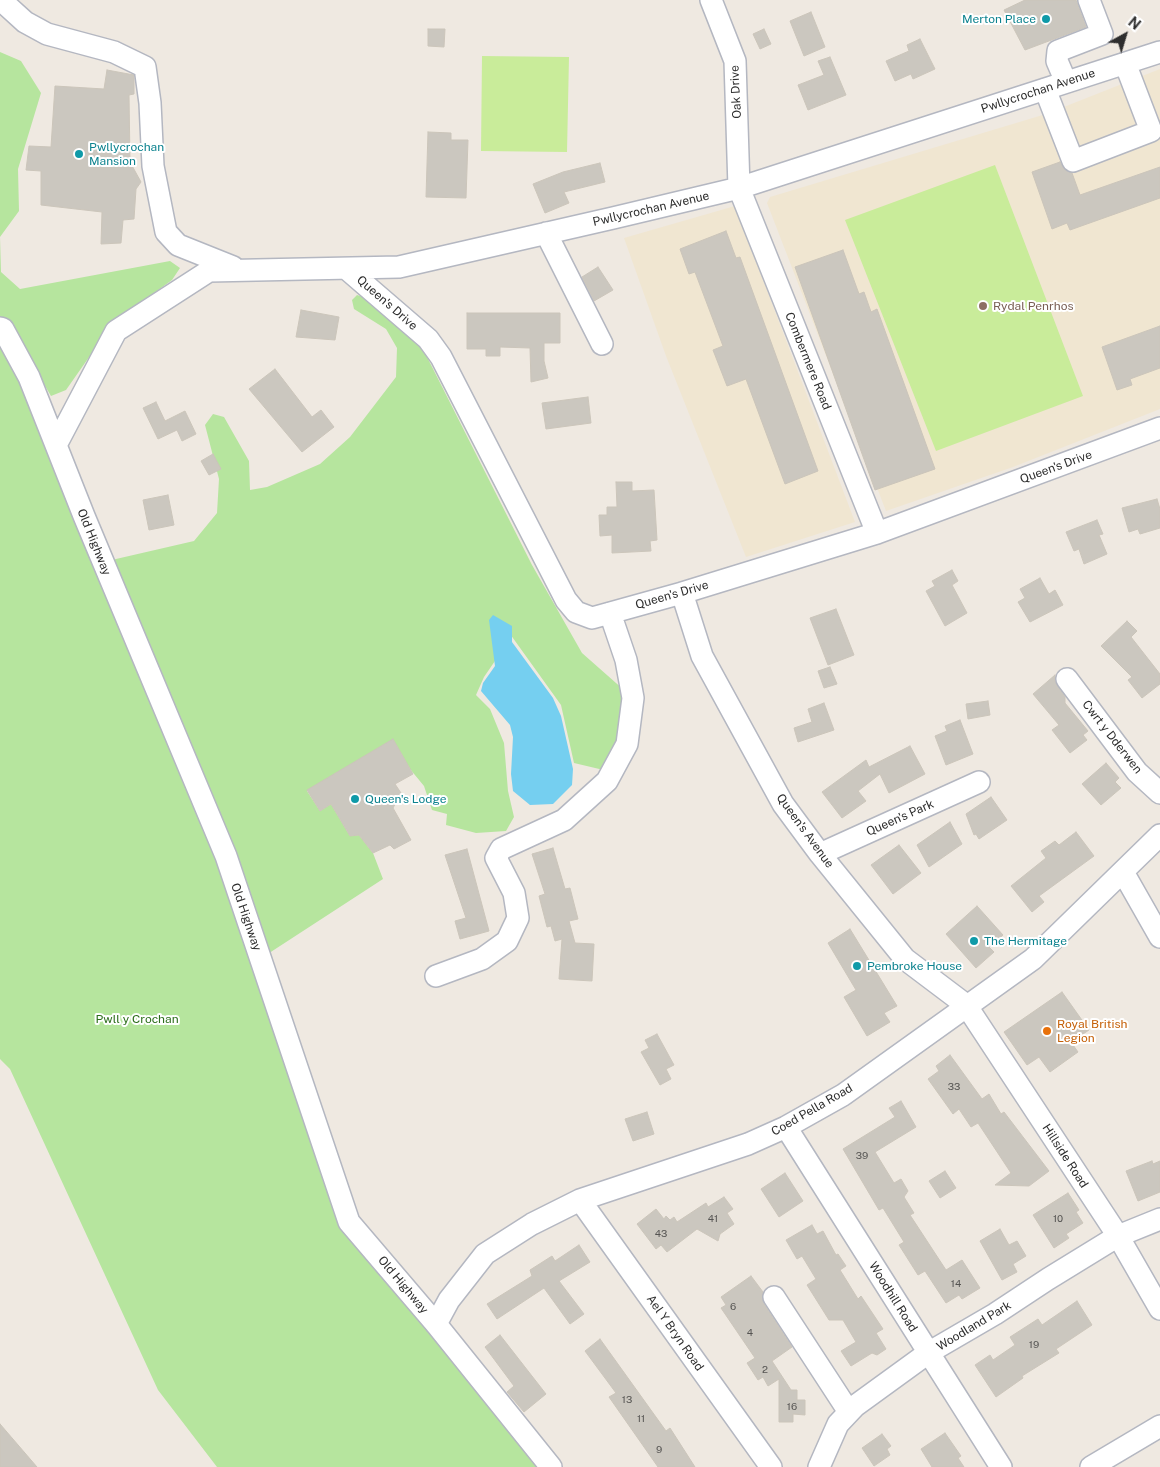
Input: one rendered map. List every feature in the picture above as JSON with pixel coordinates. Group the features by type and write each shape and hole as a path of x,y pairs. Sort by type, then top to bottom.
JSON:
{"street":[{"name":"Oak Drive","path":"711,0 735,61 739,188"},
{"path":"1066,82 1057,61 1058,50 1102,34 1089,0"},
{"path":"3,2 25,22 47,34 114,52 145,67 150,103 154,166 166,232 178,245 242,271"},
{"name":"Pwllycrochan Avenue","path":"56,445 101,359 123,347 138,317 209,271 348,270 399,267 546,234 739,188 1160,52"},
{"path":"1045,89 1073,161 1151,132 1125,63"},
{"name":"Combermere Road","path":"739,188 877,533"},
{"path":"546,234 602,344"},
{"name":"Queen's Drive","path":"348,270 428,339 441,357 566,600 576,612 592,618 682,593 877,533 1160,428"},
{"name":"Old Highway","path":"0,328 3,329 29,376 226,856 349,1222 436,1324 551,1467"},
{"name":"Queen's Avenue","path":"682,593 702,656 783,804 820,854 905,959 966,1005"},
{"path":"436,976 482,959 506,941 518,918 514,893 496,858 501,849 564,820 607,781 627,744 633,698 626,660 610,613"},
{"name":"Cwrt y Dderwen","path":"1068,679 1137,772 1160,793"},
{"name":"Queen's Park","path":"820,854 979,782"},
{"name":"Coed Pella Road","path":"436,1324 449,1300 485,1254 532,1224 580,1200 748,1144 843,1095 966,1005 1006,980 1033,959 1160,835"},
{"path":"1123,872 1160,937"},
{"name":"Hillside Road","path":"966,1005 1118,1236 1160,1309"},
{"name":"Woodhill Road","path":"786,1126 1001,1467"},
{"name":"Ael Y Bryn Road","path":"580,1200 771,1467"},
{"name":"Woodland Park","path":"819,1467 838,1424 849,1412 928,1353 995,1314 1118,1236 1160,1219"},
{"path":"774,1297 849,1412"},
{"path":"1091,1467 1160,1426"}],"shaded area":[{"name":"Rydal Penrhos","path":"1160,69 1160,409 1013,467 886,511 767,203 770,197 1046,114"},
{"path":"735,206 855,522 746,557 666,356 624,238"}],"green space":[{"path":"0,52 21,61 41,93 18,169 19,211 0,237"},
{"path":"482,56 569,57 567,152 481,151"},
{"path":"995,165 1083,396 936,451 845,220"},
{"path":"0,237 1,272 20,289 170,261 180,268 172,280 113,323 66,390 51,396 8,323 0,319"},
{"name":"Pwll y Crochan","path":"357,295 370,299 406,329 425,353 532,565 582,653 633,698 612,772 574,763 561,705 500,620 497,658 484,677 476,695 490,709 504,743 508,791 514,817 506,831 476,833 446,825 447,814 432,810 424,786 410,769 393,740 307,791 320,811 331,804 350,836 359,835 373,853 383,879 260,959 349,1222 551,1467 217,1467 158,1390 10,1069 0,1059 0,328 103,562 194,541 217,513 219,479 205,425 213,414 224,417 249,461 250,490 267,487 320,464 350,437 396,377 397,348 386,329 354,309 352,300"}],"water":[{"path":"493,615 512,626 512,642 553,698 561,716 573,769 572,785 553,804 530,805 513,791 511,774 513,737 510,725 481,691 483,683 495,666 489,620"}],"building":[{"name":"Merton Place","path":"1025,0 1076,0 1086,27 1025,50 1004,10"},
{"path":"811,12 825,47 804,56 790,21"},
{"path":"428,29 445,29 444,47 428,46"},
{"path":"764,29 771,44 760,49 753,34"},
{"path":"920,39 935,69 913,79 911,74 895,81 886,61 909,51 907,45"},
{"path":"830,57 846,95 808,110 798,85 824,75 818,61"},
{"name":"Pwllycrochan Mansion","path":"107,70 134,75 134,94 129,95 130,162 141,182 136,189 134,219 123,220 121,243 101,244 102,212 41,205 41,171 26,170 29,146 51,147 55,86 104,89"},
{"path":"428,132 451,133 451,140 468,140 466,198 426,197"},
{"path":"1060,162 1065,170 1072,173 1080,195 1160,167 1160,198 1070,230 1067,223 1052,229 1032,172"},
{"path":"600,163 605,182 564,192 569,203 545,213 533,184 563,172"},
{"path":"726,231 736,258 740,257 818,471 785,484 746,379 727,386 713,350 723,346 695,272 689,274 680,249"},
{"path":"843,250 859,294 864,292 871,312 877,309 935,469 875,490 795,267"},
{"path":"598,267 613,290 594,301 582,277"},
{"path":"301,310 339,317 335,340 296,337"},
{"path":"467,313 560,313 560,343 544,343 544,361 548,378 531,382 530,348 500,347 500,356 486,356 486,349 467,349"},
{"path":"1160,326 1160,368 1130,379 1132,385 1117,390 1102,347"},
{"path":"275,369 312,417 321,410 334,427 302,452 249,389"},
{"path":"588,397 591,423 546,429 542,403"},
{"path":"156,402 165,421 185,411 196,434 182,441 177,430 158,439 143,408"},
{"path":"213,454 221,469 209,475 201,461"},
{"path":"616,482 632,482 632,491 654,490 657,540 650,541 651,551 612,553 612,535 600,536 599,515 607,515 607,507 617,507"},
{"path":"168,495 174,525 149,530 143,500"},
{"path":"1157,499 1160,509 1160,528 1140,534 1138,529 1129,532 1122,508"},
{"path":"1097,520 1103,534 1099,535 1107,554 1084,564 1079,549 1074,551 1066,532"},
{"path":"952,570 958,581 952,585 967,613 945,626 926,591 935,586 932,581"},
{"path":"1040,578 1049,594 1055,590 1063,605 1030,622 1018,602 1025,598 1020,589"},
{"path":"836,609 854,655 828,665 810,618"},
{"path":"1127,621 1137,631 1131,637 1160,674 1160,684 1142,698 1128,680 1132,677 1101,646"},
{"path":"830,667 837,684 824,688 818,671"},
{"path":"1055,675 1055,681 1065,697 1065,703 1088,731 1083,735 1087,740 1070,753 1052,730 1059,725 1033,694"},
{"path":"988,701 990,715 968,719 966,704"},
{"path":"824,703 834,730 798,742 794,728 812,722 808,709"},
{"path":"960,720 973,754 946,765 935,736 947,731 945,726"},
{"name":"Queen's Lodge","path":"393,739 413,774 395,784 401,793 393,808 411,840 394,849 390,845 373,853 359,835 350,836 331,804 320,811 307,790"},
{"path":"910,746 925,774 889,793 880,774 858,791 866,801 842,818 822,792 866,760 869,767"},
{"path":"1106,763 1119,778 1115,782 1121,788 1101,805 1082,784"},
{"path":"991,797 1007,820 979,839 976,834 974,835 966,814"},
{"path":"950,822 962,844 929,867 917,845"},
{"path":"1076,832 1094,856 1039,896 1044,902 1032,912 1011,886 1046,858 1041,851 1055,841 1059,845"},
{"path":"899,845 921,873 893,894 871,865"},
{"path":"553,848 565,889 570,888 578,919 569,921 575,943 594,944 592,981 559,979 562,939 555,941 551,926 547,927 539,896 545,894 532,854"},
{"path":"467,849 489,931 460,939 455,921 466,918 445,855"},
{"name":"The Hermitage","path":"977,906 1003,935 989,947 994,952 976,968 946,934"},
{"name":"Pembroke House","path":"850,929 897,1006 884,1013 890,1022 867,1036 844,997 856,990 828,943"},
{"name":"Royal British Legion","path":"1062,992 1089,1030 1071,1042 1078,1052 1050,1072 1039,1057 1027,1065 1004,1032"},
{"path":"657,1034 674,1065 666,1069 671,1079 660,1085 641,1052 649,1048 645,1040"},
{"path":"950,1055 982,1099 989,1094 1001,1114 1004,1112 1049,1171 1029,1186 995,1185 1011,1173 978,1123 971,1127 959,1109 953,1114 928,1079 939,1071 936,1066"},
{"path":"901,1101 916,1127 875,1152 894,1183 901,1179 908,1191 904,1197 914,1213 910,1215 946,1270 962,1260 980,1288 962,1299 959,1295 946,1303 925,1271 918,1275 899,1245 904,1242 883,1208 879,1210 843,1149 895,1117 889,1108"},
{"path":"647,1112 654,1134 633,1141 625,1119"},
{"path":"1152,1161 1153,1164 1160,1161 1160,1192 1138,1201 1126,1171"},
{"path":"945,1171 956,1188 940,1198 929,1181"},
{"path":"785,1173 803,1201 779,1217 761,1189"},
{"path":"1068,1193 1079,1210 1076,1212 1083,1223 1066,1234 1069,1238 1054,1248 1033,1215"},
{"path":"724,1197 733,1209 727,1213 734,1224 720,1234 718,1241 697,1229 667,1252 661,1245 656,1249 637,1224 656,1209 664,1219 666,1216 670,1220 674,1217 677,1222 706,1203 708,1207"},
{"path":"812,1225 817,1234 823,1231 836,1255 838,1254 846,1266 840,1270 858,1299 861,1296 883,1329 876,1333 886,1349 877,1355 872,1353 851,1366 841,1351 856,1342 843,1320 829,1320 807,1285 816,1279 802,1256 797,1259 786,1240"},
{"path":"1000,1229 1009,1245 1017,1241 1026,1256 1013,1264 1017,1272 1002,1280 980,1241"},
{"path":"579,1245 590,1262 559,1281 584,1314 570,1324 544,1288 497,1319 487,1304 532,1276 530,1270 552,1256 555,1261"},
{"path":"751,1276 763,1292 764,1304 792,1347 772,1361 791,1390 797,1390 797,1400 805,1400 805,1415 793,1414 793,1422 779,1422 779,1379 768,1386 763,1377 758,1380 747,1363 755,1358 721,1308 726,1305 721,1297"},
{"path":"1077,1301 1092,1325 1056,1349 1059,1353 1022,1376 1023,1378 996,1397 975,1365 990,1355 993,1360 1015,1345 1010,1337 1038,1319 1042,1325"},
{"path":"500,1335 546,1394 524,1412 507,1392 514,1386 485,1347"},
{"path":"600,1339 666,1431 670,1428 695,1467 658,1467 609,1397 616,1393 585,1351"},
{"path":"0,1424 37,1467 0,1467"},
{"path":"945,1433 961,1456 958,1458 964,1467 932,1467 921,1449"},
{"path":"882,1434 891,1446 887,1449 890,1455 874,1466 862,1448"}],"place":[{"name":"Merton Place","path":"1046,19"},
{"name":"Pwllycrochan Mansion","path":"79,154"},
{"name":"Rydal Penrhos","path":"983,306"},
{"name":"Queen's Lodge","path":"355,799"},
{"name":"The Hermitage","path":"974,941"},
{"name":"Pembroke House","path":"857,966"},
{"name":"Royal British Legion","path":"1047,1031"}]}
